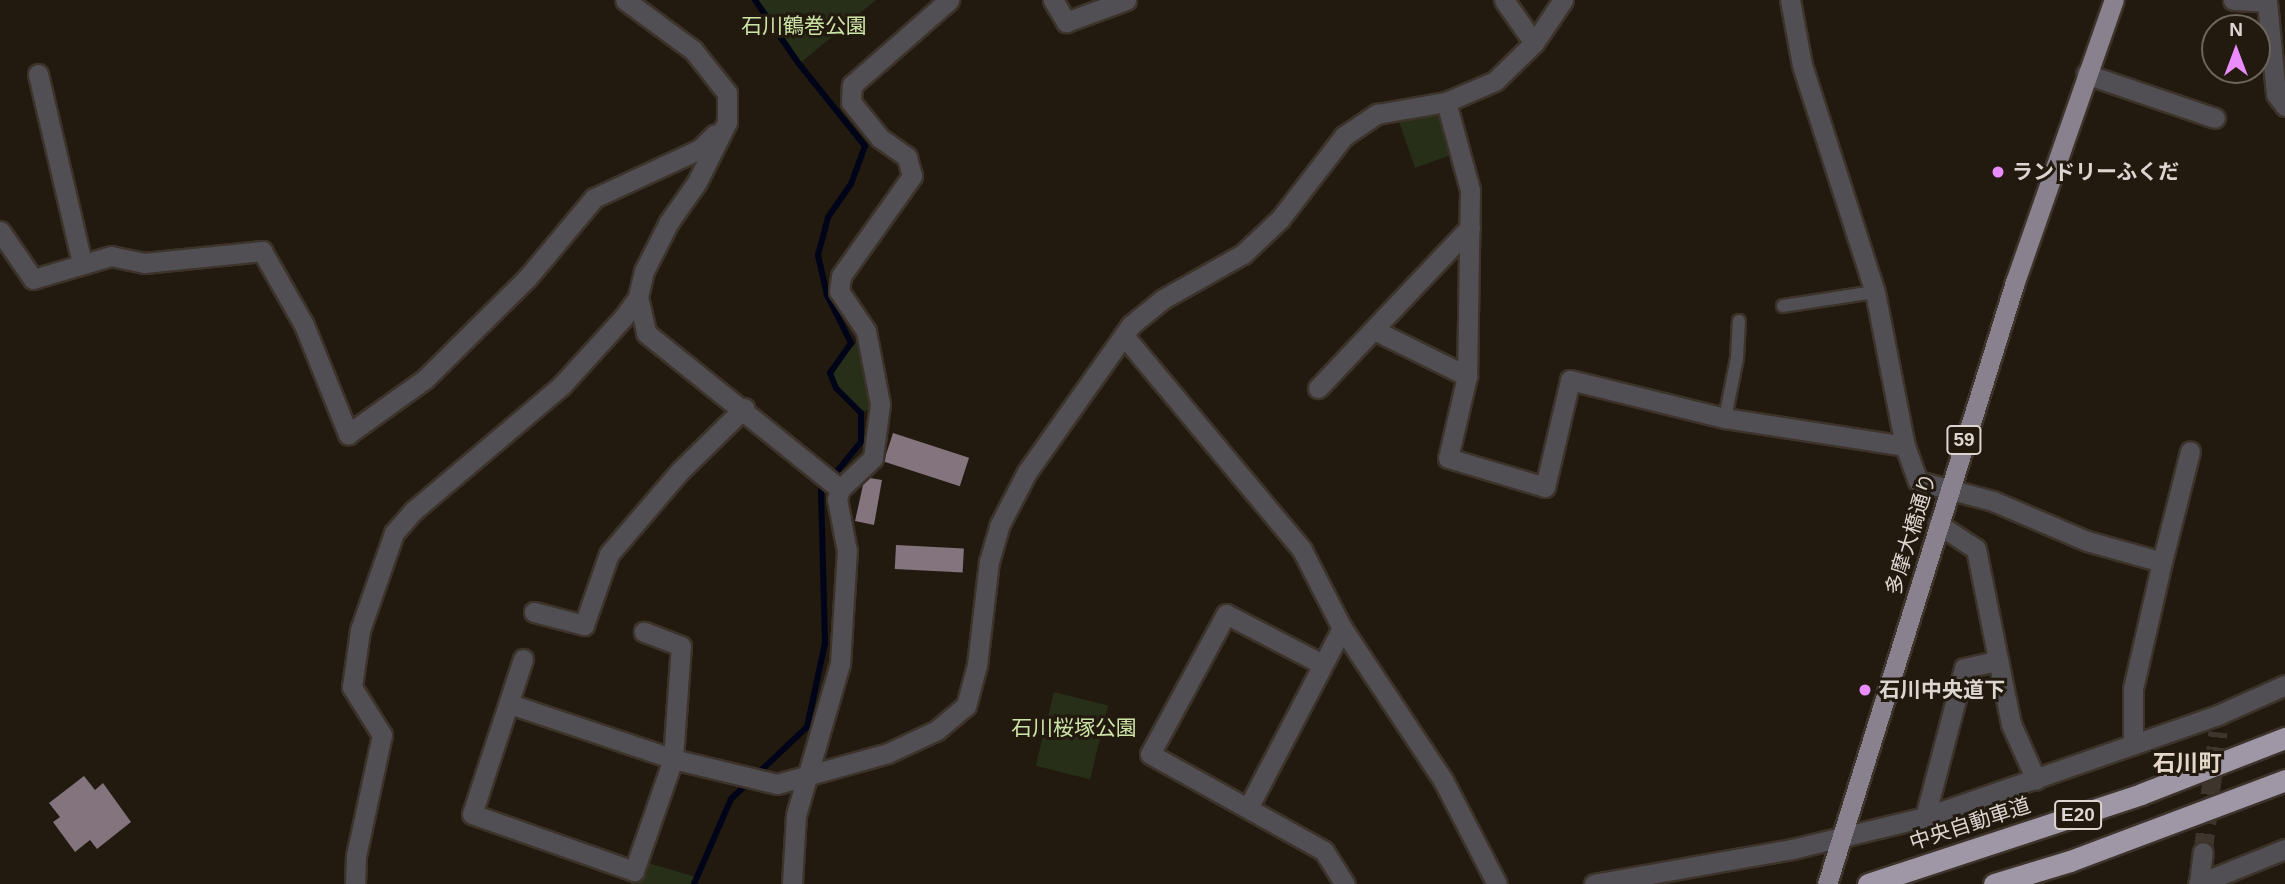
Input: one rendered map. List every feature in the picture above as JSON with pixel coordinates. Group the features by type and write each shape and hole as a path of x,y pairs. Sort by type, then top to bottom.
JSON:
{"highway":[{"name":"中央自動車道","path":"1868,884 2141,794 2285,738"},
{"name":"E20","path":"1994,884 2070,861 2285,780"}],"main road":[{"name":"多摩大橋通り","path":"1827,884 1948,490 2114,0"}],"street":[{"path":"625,0 693,50 727,93 727,122 697,182 669,222 644,271 638,297 646,333 744,408 837,487 847,551 840,664 809,778 796,815 792,884"},
{"path":"1053,0 1066,22 1126,0"},
{"path":"1504,0 1534,43"},
{"path":"510,704 673,759 765,783 809,778 888,753 937,730 966,706 977,665 989,562 999,526 1027,472 1131,325 1163,299 1243,254 1280,219 1344,136 1377,114 1446,102 1495,81 1534,43 1563,0"},
{"path":"1790,0 1802,65 1875,292 1905,446 1918,481 1993,501 2087,541 2162,562"},
{"path":"2232,0 2267,2 2276,94 2285,106"},
{"path":"837,487 873,458 880,404 866,331 839,291 841,276 912,176 907,157 880,138 851,102 852,85 939,3"},
{"path":"38,74 82,263"},
{"path":"2087,74 2215,118"},
{"path":"1446,102 1470,190 1467,376 1448,458 1545,487 1570,380 1725,418 1905,446"},
{"path":"0,231 33,279 111,256 144,263 262,251 304,325 348,435 425,379 528,277 594,198 700,149 727,122"},
{"path":"1318,387 1470,227"},
{"path":"355,884 356,856 382,735 352,687 360,630 394,533 413,511 562,386 638,297"},
{"path":"1374,330 1467,376"},
{"path":"1124,336 1302,550 1342,628 1443,780 1497,884"},
{"path":"534,612 584,625 609,554 680,471 744,408"},
{"path":"2133,745 2133,689 2190,451"},
{"path":"1938,524 1976,549 1996,660 2011,724 2036,780"},
{"path":"1322,664 1226,614 1150,754 1324,851 1345,884"},
{"path":"1248,808 1342,628"},
{"path":"523,659 472,814 634,871 673,759 681,646 644,632"},
{"path":"1925,817 1964,668 1996,660"},
{"path":"1594,884 1842,838 1925,817 2133,745 2219,723 2285,685"},
{"path":"2198,884 2285,849"},
{"path":"2198,884 2203,852"}],"lane":[{"path":"1783,306 1875,292"},
{"path":"1725,418 1737,358 1739,321"}],"green space":[{"name":"石川鶴巻公園","path":"755,0 876,0 799,64"},
{"path":"1446,102 1459,152 1415,168 1395,110"},
{"path":"866,331 880,404 861,413 836,388 830,373"},
{"name":"石川桜塚公園","path":"1054,692 1108,706 1090,779 1036,766"},
{"path":"638,860 696,877 694,884 631,884"}],"building":[{"path":"893,433 969,458 960,486 884,462"},
{"path":"870,478 882,480 874,525 855,521 863,485"},
{"path":"896,545 964,549 963,573 895,569"},
{"path":"84,776 95,790 103,783 131,822 97,849 90,840 75,852 53,822 60,817 49,803"}],"waterway":[{"path":"694,884 731,799 807,727 825,643 821,491 861,442 861,413 836,388 830,373 851,343 827,295 818,255 828,217 851,184 865,146 799,64 755,0"}],"tunnel":[{"path":"2203,852 2218,732"}],"place":[{"name":"ランドリーふくだ","path":"1998,172"},
{"name":"石川中央道下","path":"1865,690"}],"district":[{"name":"石川町","path":"2187,763"}]}
